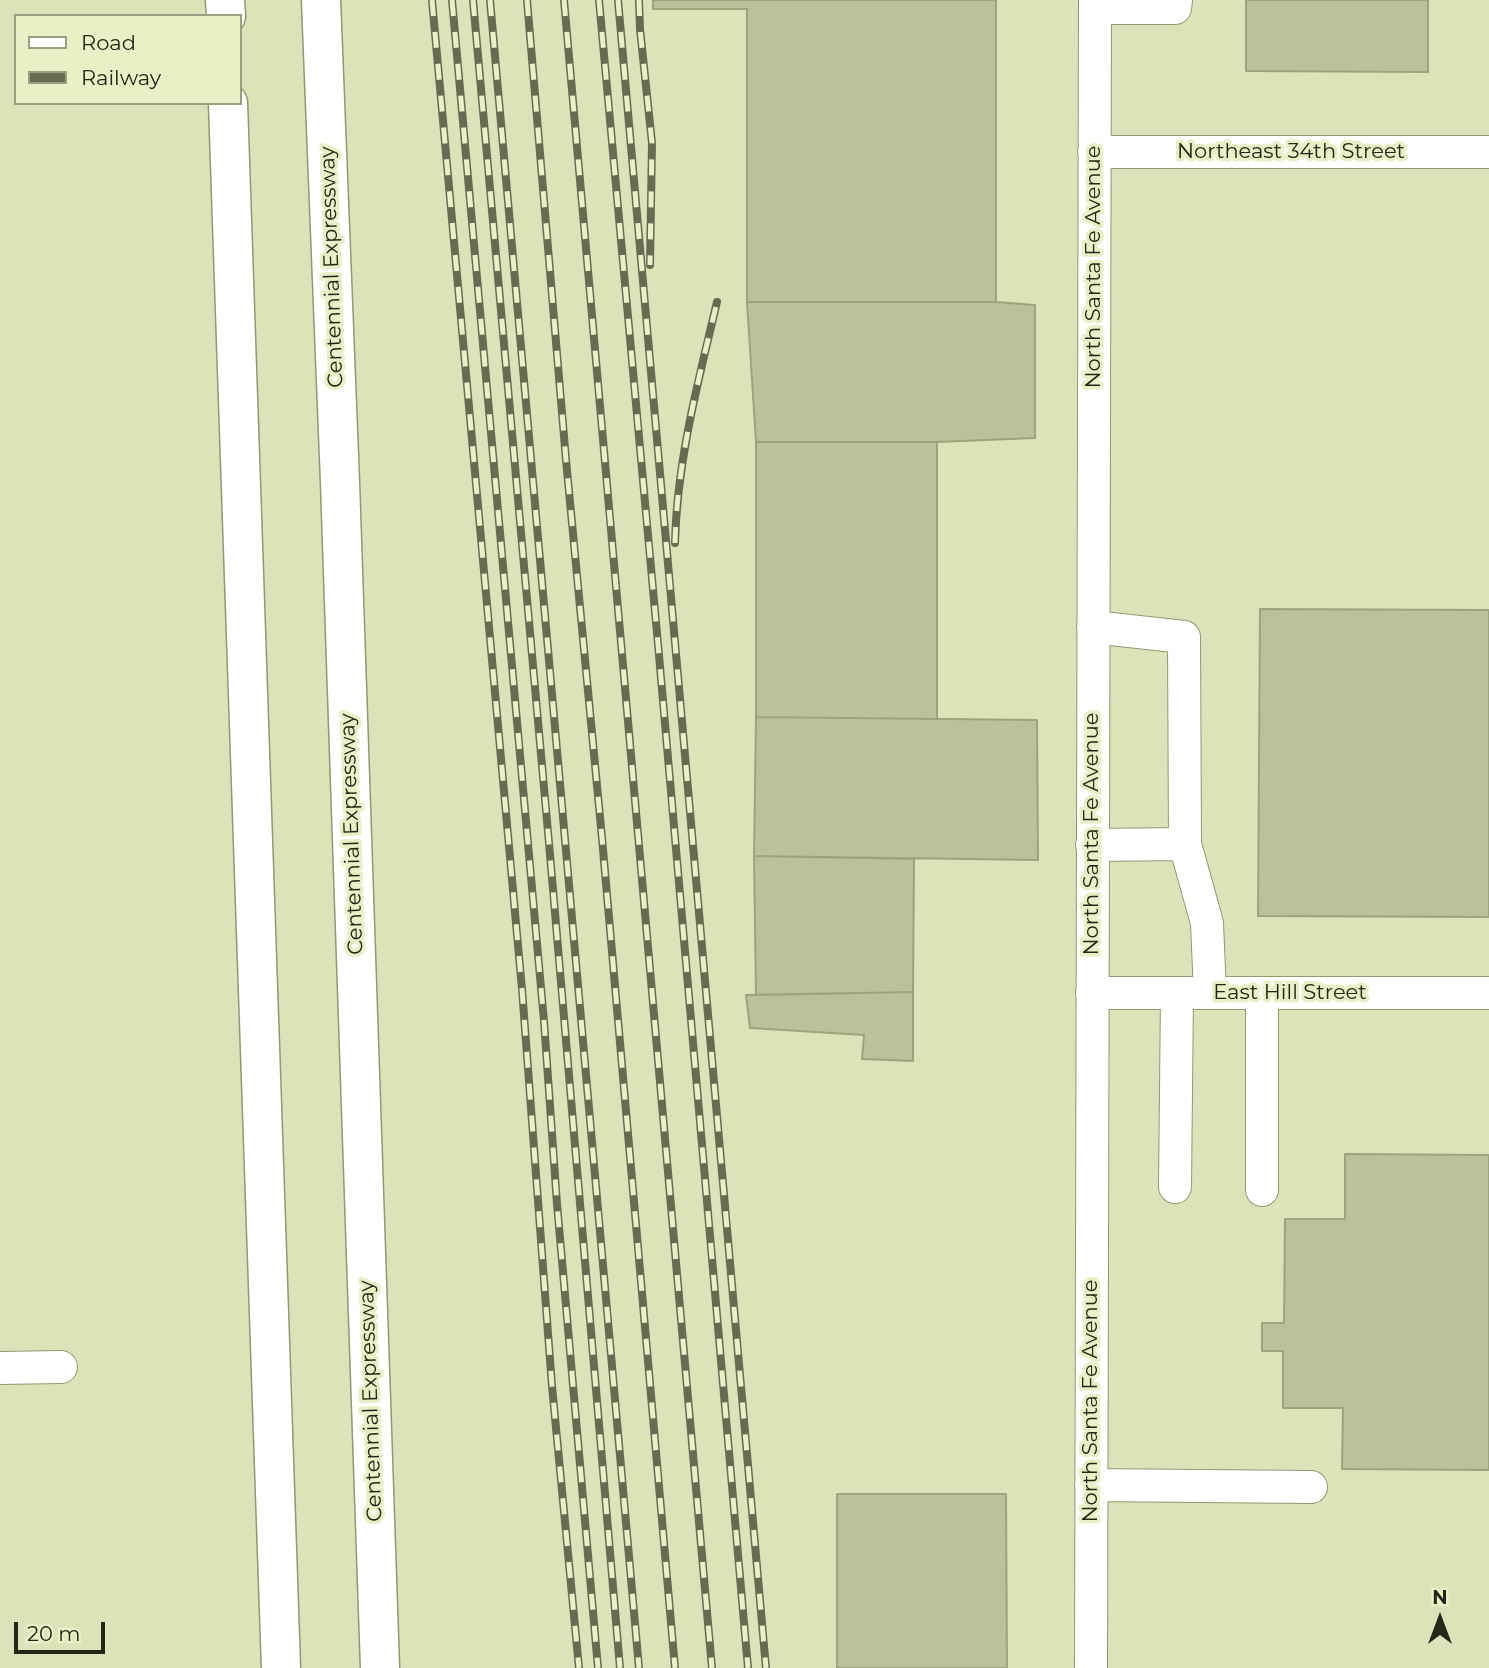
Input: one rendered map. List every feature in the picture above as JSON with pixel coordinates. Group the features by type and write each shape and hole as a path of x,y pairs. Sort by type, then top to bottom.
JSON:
{"highway":[{"name":"Centennial Expressway","path":"322,4 380,1668"},
{"path":"228,105 281,1668"}],"street":[{"path":"1095,4 1175,8 1176,0"},
{"name":"North Santa Fe Avenue","path":"1091,1668 1095,4"},
{"name":"Northeast 34th Street","path":"1094,152 1489,152"},
{"path":"1093,627 1184,637 1185,844 1207,923 1210,993"},
{"path":"1092,845 1185,844"},
{"name":"East Hill Street","path":"1092,993 1489,993"},
{"path":"1175,1187 1177,993"},
{"path":"1262,993 1262,1190"},
{"path":"0,1368 61,1367"},
{"path":"1091,1485 1311,1487"}],"building":[{"path":"653,0 996,0 996,302 747,302 747,9 653,9"},
{"path":"1246,0 1428,0 1428,72 1246,71"},
{"path":"747,302 996,302 1035,305 1035,438 937,442 756,442"},
{"path":"756,442 937,442 937,719 756,717"},
{"path":"1260,609 1489,610 1489,917 1258,916"},
{"path":"756,717 1037,720 1038,860 754,856"},
{"path":"754,856 914,859 913,992 756,995"},
{"path":"913,992 913,1061 862,1059 864,1035 750,1028 746,995"},
{"path":"1345,1154 1489,1155 1489,1470 1342,1469 1343,1408 1283,1408 1283,1351 1262,1351 1262,1323 1284,1323 1285,1219 1345,1219"},
{"path":"837,1494 1006,1494 1007,1668 837,1668"}],"railway":[{"path":"432,0 522,989 552,1386 579,1668"},
{"path":"452,0 544,1021 557,1204 598,1668"},
{"path":"473,0 620,1668"},
{"path":"490,0 639,1668"},
{"path":"527,0 675,1668"},
{"path":"564,0 712,1668"},
{"path":"599,0 748,1668"},
{"path":"618,0 766,1668"},
{"path":"639,0 652,143 650,265"},
{"path":"675,543 684,452 717,302"}]}
